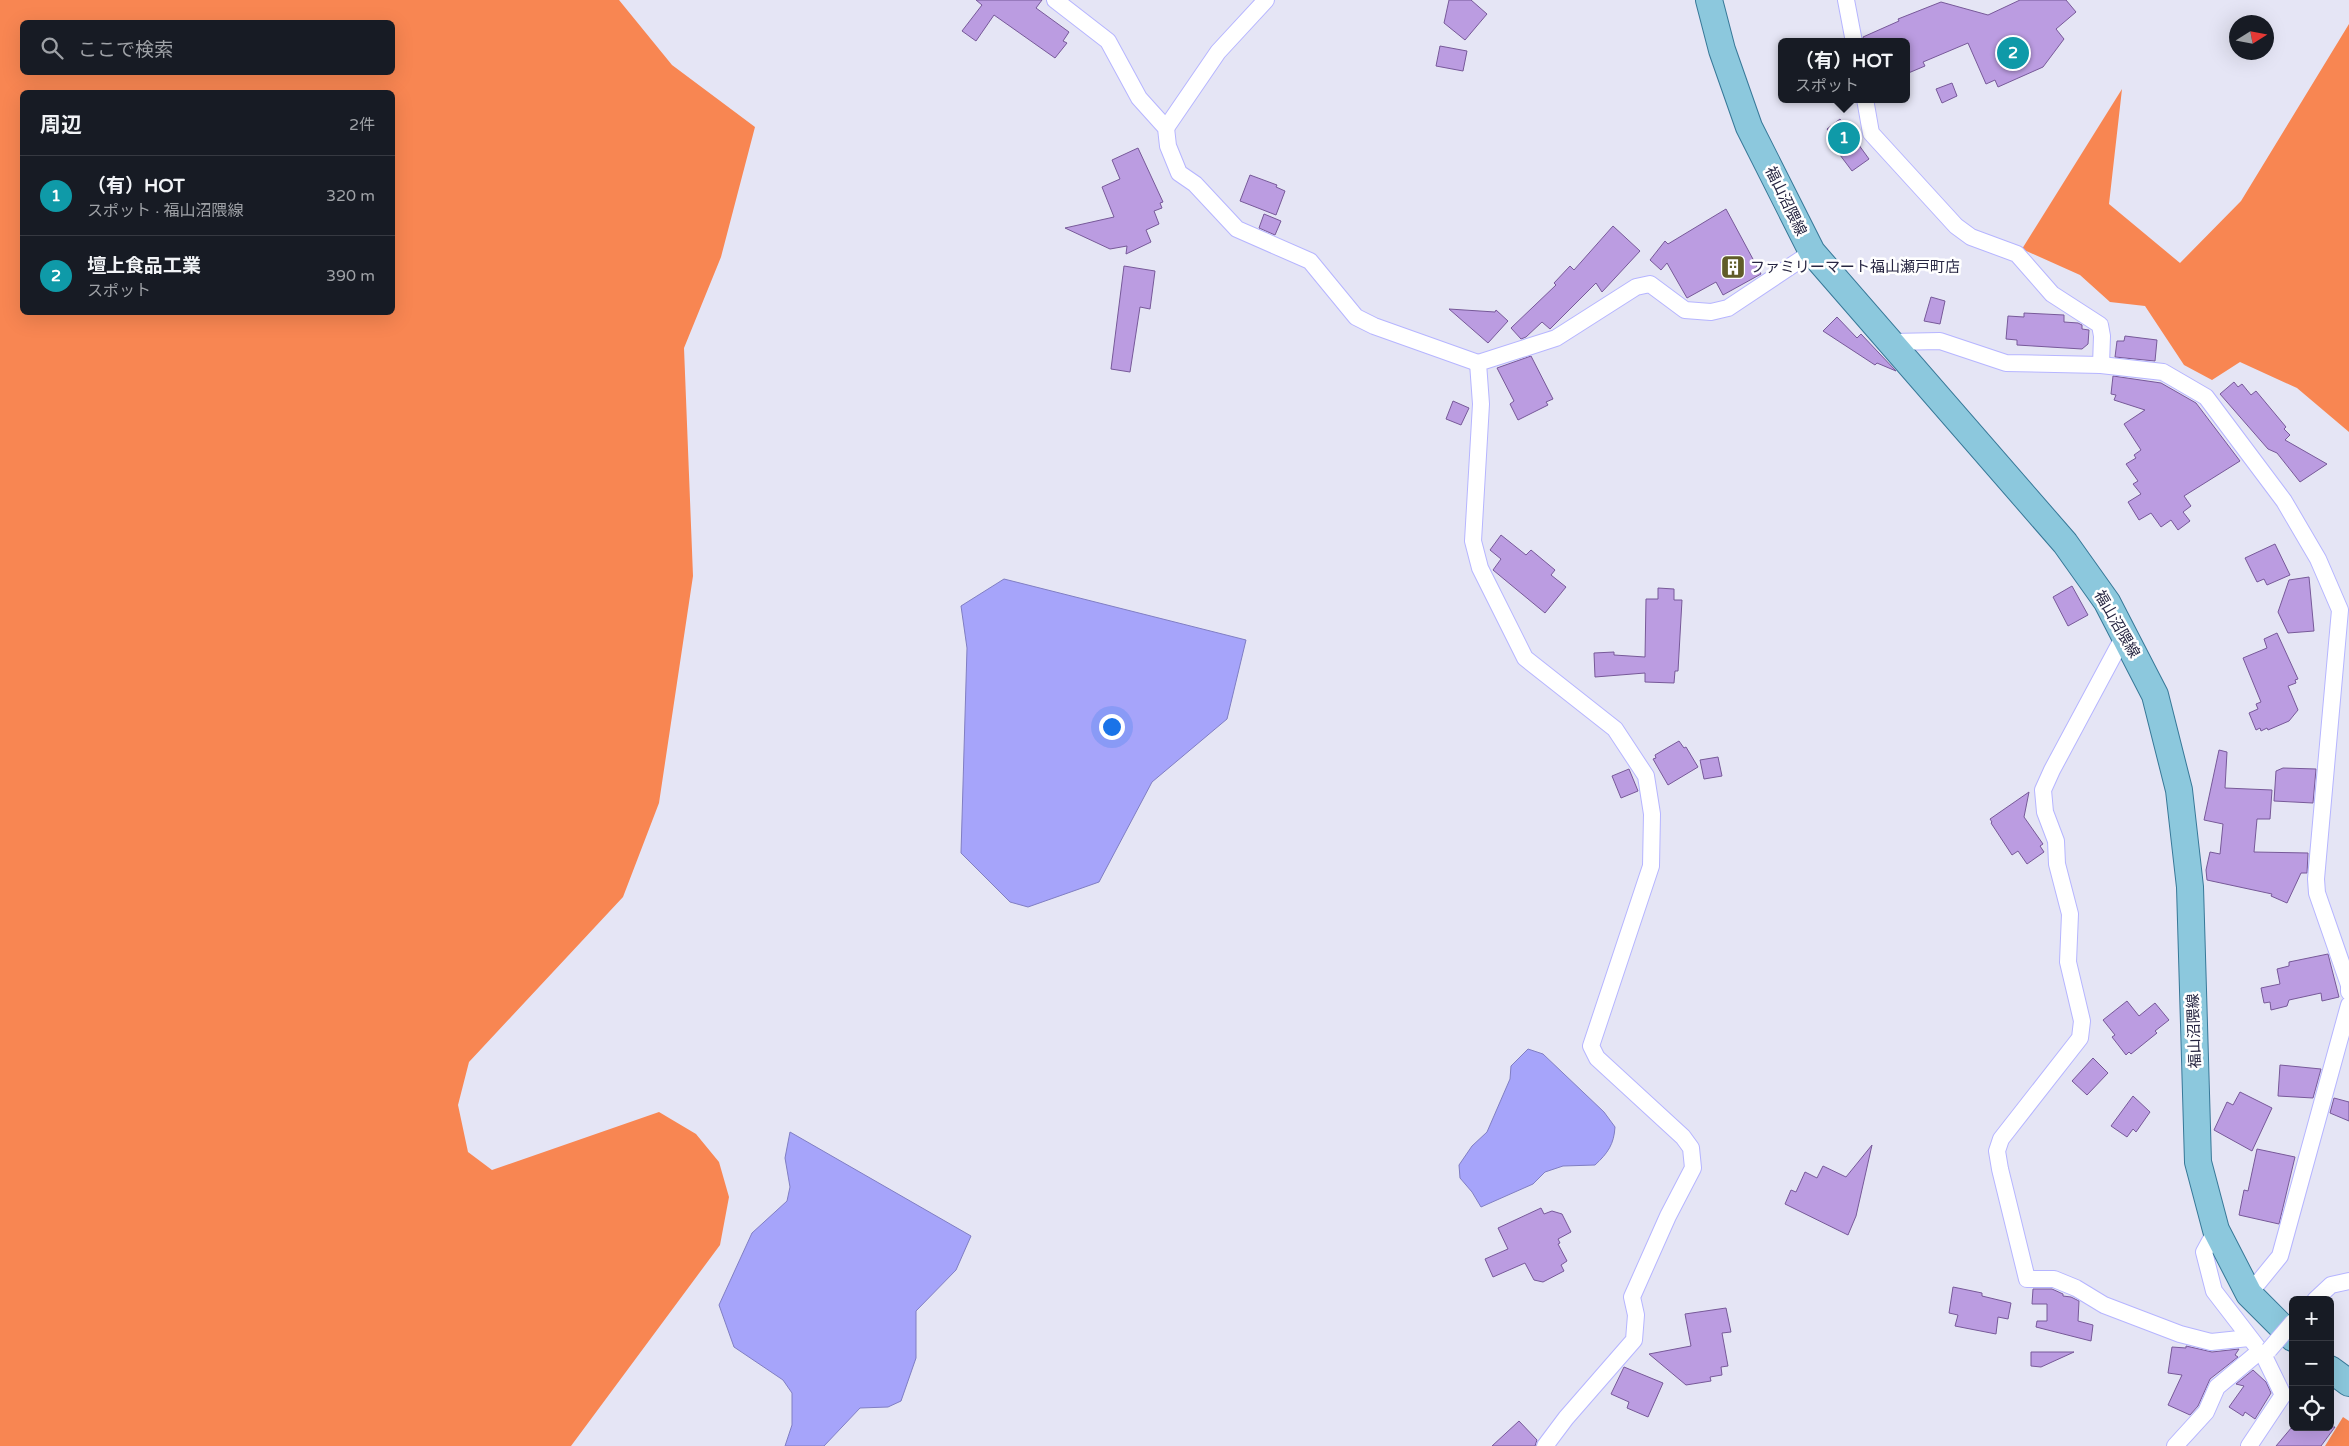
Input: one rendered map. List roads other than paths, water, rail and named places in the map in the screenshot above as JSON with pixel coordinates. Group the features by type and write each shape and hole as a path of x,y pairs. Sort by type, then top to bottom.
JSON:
{"main road":[{"name":"福山沼隈線","path":"1709,0 1722,50 1750,127 1812,252 2065,543 2107,602 2155,695 2179,790 2190,887 2198,1162 2216,1230 2249,1294 2289,1334"},
{"path":"2334,1372 2349,1383"}],"street":[{"path":"1055,0 1108,41 1139,98 1166,128 1168,146 1179,173 1196,184 1237,229 1310,261 1356,317 1374,326 1478,363 1556,338 1636,287 1650,284 1686,310 1711,312 1728,308 1812,252"},
{"path":"1166,128 1218,52 1266,0"},
{"path":"1846,0 1853,38"},
{"path":"1866,103 1871,133 1956,226 1971,237 2017,254 2052,294 2100,325 2102,336 2100,365"},
{"path":"1892,342 1940,341 2006,364 2100,365 2163,372 2206,397 2284,502 2344,609 2316,879 2317,893 2349,985 2349,992"},
{"path":"1478,363 1481,404 1473,541 1480,568 1525,658 1616,729 1646,776 1652,814 1651,866 1591,1046 1597,1058 1682,1137 1691,1148 1692,1168 1668,1216 1632,1298 1636,1315 1634,1340 1566,1418 1545,1446"},
{"path":"2125,634 2043,790 2045,812 2056,842 2057,864 2070,914 2068,962 2082,1021 2080,1038 2001,1139 1997,1151 2000,1169 2026,1279 2054,1279 2076,1288 2104,1305 2180,1334 2211,1342 2249,1338"},
{"path":"2249,1294 2280,1256 2349,1004"},
{"path":"2216,1230 2204,1252 2214,1291 2249,1338 2265,1352 2283,1396 2249,1446"},
{"path":"2319,1296 2331,1285 2349,1281"},
{"path":"2175,1446 2206,1412 2217,1387 2265,1352 2289,1326"}],"place":[{"name":"壇上食品工業","path":"2013,53"},
{"name":"（有）HOT","path":"1844,138"},
{"name":"ファミリーマート福山瀬戸町店","path":"1733,267"}]}
